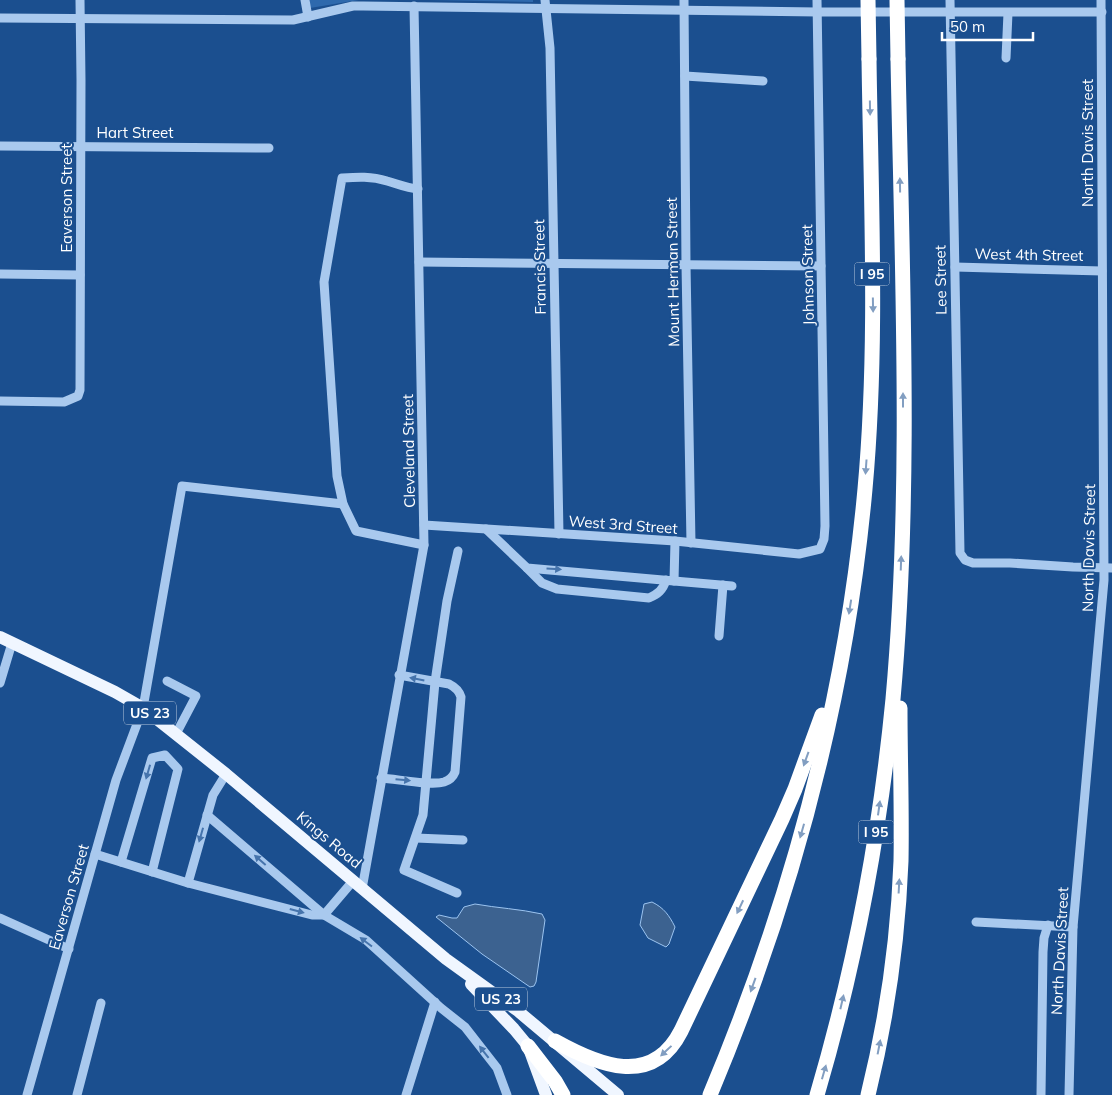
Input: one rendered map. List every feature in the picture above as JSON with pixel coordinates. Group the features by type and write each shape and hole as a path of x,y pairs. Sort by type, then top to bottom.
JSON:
{"highway":[{"name":"I 95","path":"710,1095 765,952 794,859 817,773 841,664 860,533 870,400 873,312 868,0"},
{"name":"I 95","path":"817,1095 843,998 870,868 890,727 899,611 903,487 903,399 897,0"},
{"path":"868,1095 888,998 898,906 901,832 899,611"},
{"path":"555,1041 602,1063 629,1067 655,1060 675,1042 789,804 841,664"},
{"path":"720,1095 738,1026"},
{"path":"528,1046 555,1081 563,1095"}],"main road":[{"name":"Kings Road","path":"6,640 116,692 143,708 226,774 446,959 518,1010 618,1095"},
{"name":"US 23","path":"446,959 528,1046 546,1095"}],"street":[{"name":"Eaverson Street","path":"0,402 64,402 78,396 82,384 80,275 82,80 80,0"},
{"path":"305,0 308,17"},
{"name":"Johnson Street","path":"817,0 825,526 824,539 820,550"},
{"name":"Lee Street","path":"950,0 959,548 963,558 973,563 1010,562 1108,568"},
{"name":"North Davis Street","path":"1069,1095 1073,927 1103,592 1108,568 1102,271 1107,250 1101,0"},
{"path":"0,18 293,20 353,6 546,4 684,4 818,12 1102,12"},
{"name":"Francis Street","path":"546,4 550,48 559,534"},
{"name":"Mount Herman Street","path":"684,4 691,543"},
{"name":"Cleveland Street","path":"358,885 381,778 424,545 414,6"},
{"path":"1006,58 1008,13"},
{"path":"685,76 763,80"},
{"name":"Hart Street","path":"0,146 270,148"},
{"path":"418,189 366,177 342,178 324,282 336,476 343,504 356,531 424,545"},
{"path":"419,262 822,266"},
{"name":"West 4th Street","path":"955,267 1102,271"},
{"path":"0,274 80,275"},
{"name":"Eaverson Street","path":"28,1095 116,780 143,708 182,486 343,504"},
{"name":"West 3rd Street","path":"424,525 691,543 799,554 820,550"},
{"path":"486,529 542,583 557,589 649,598 658,594 670,581 675,542"},
{"path":"457,892 404,870 423,815 435,682 447,601 458,551"},
{"path":"526,568 728,585 719,636"},
{"path":"0,683 6,640"},
{"path":"381,778 442,783 454,776 455,772 460,693 454,687 399,675"},
{"path":"167,681 196,696 176,734"},
{"path":"122,862 152,758 165,755 178,768 152,872"},
{"path":"188,883 213,795 226,774"},
{"path":"207,815 324,915 366,940 465,1027 497,1068 506,1095"},
{"path":"416,838 463,840"},
{"path":"95,854 188,883 312,915 324,915 358,885"},
{"path":"0,918 69,949"},
{"path":"976,922 1073,927"},
{"path":"1041,1095 1043,952 1044,938 1048,925"},
{"path":"406,1095 435,1002"},
{"path":"77,1095 101,1004"}],"shaded area":[{"path":"310,0 359,0 310,8"},
{"path":"428,0 533,0 533,2"},
{"path":"652,902 666,912 675,927 669,944 666,947 648,938 640,925 644,904"},
{"path":"475,904 542,914 545,920 534,986 530,987 482,954 436,917 439,915 457,918 464,907"}]}
